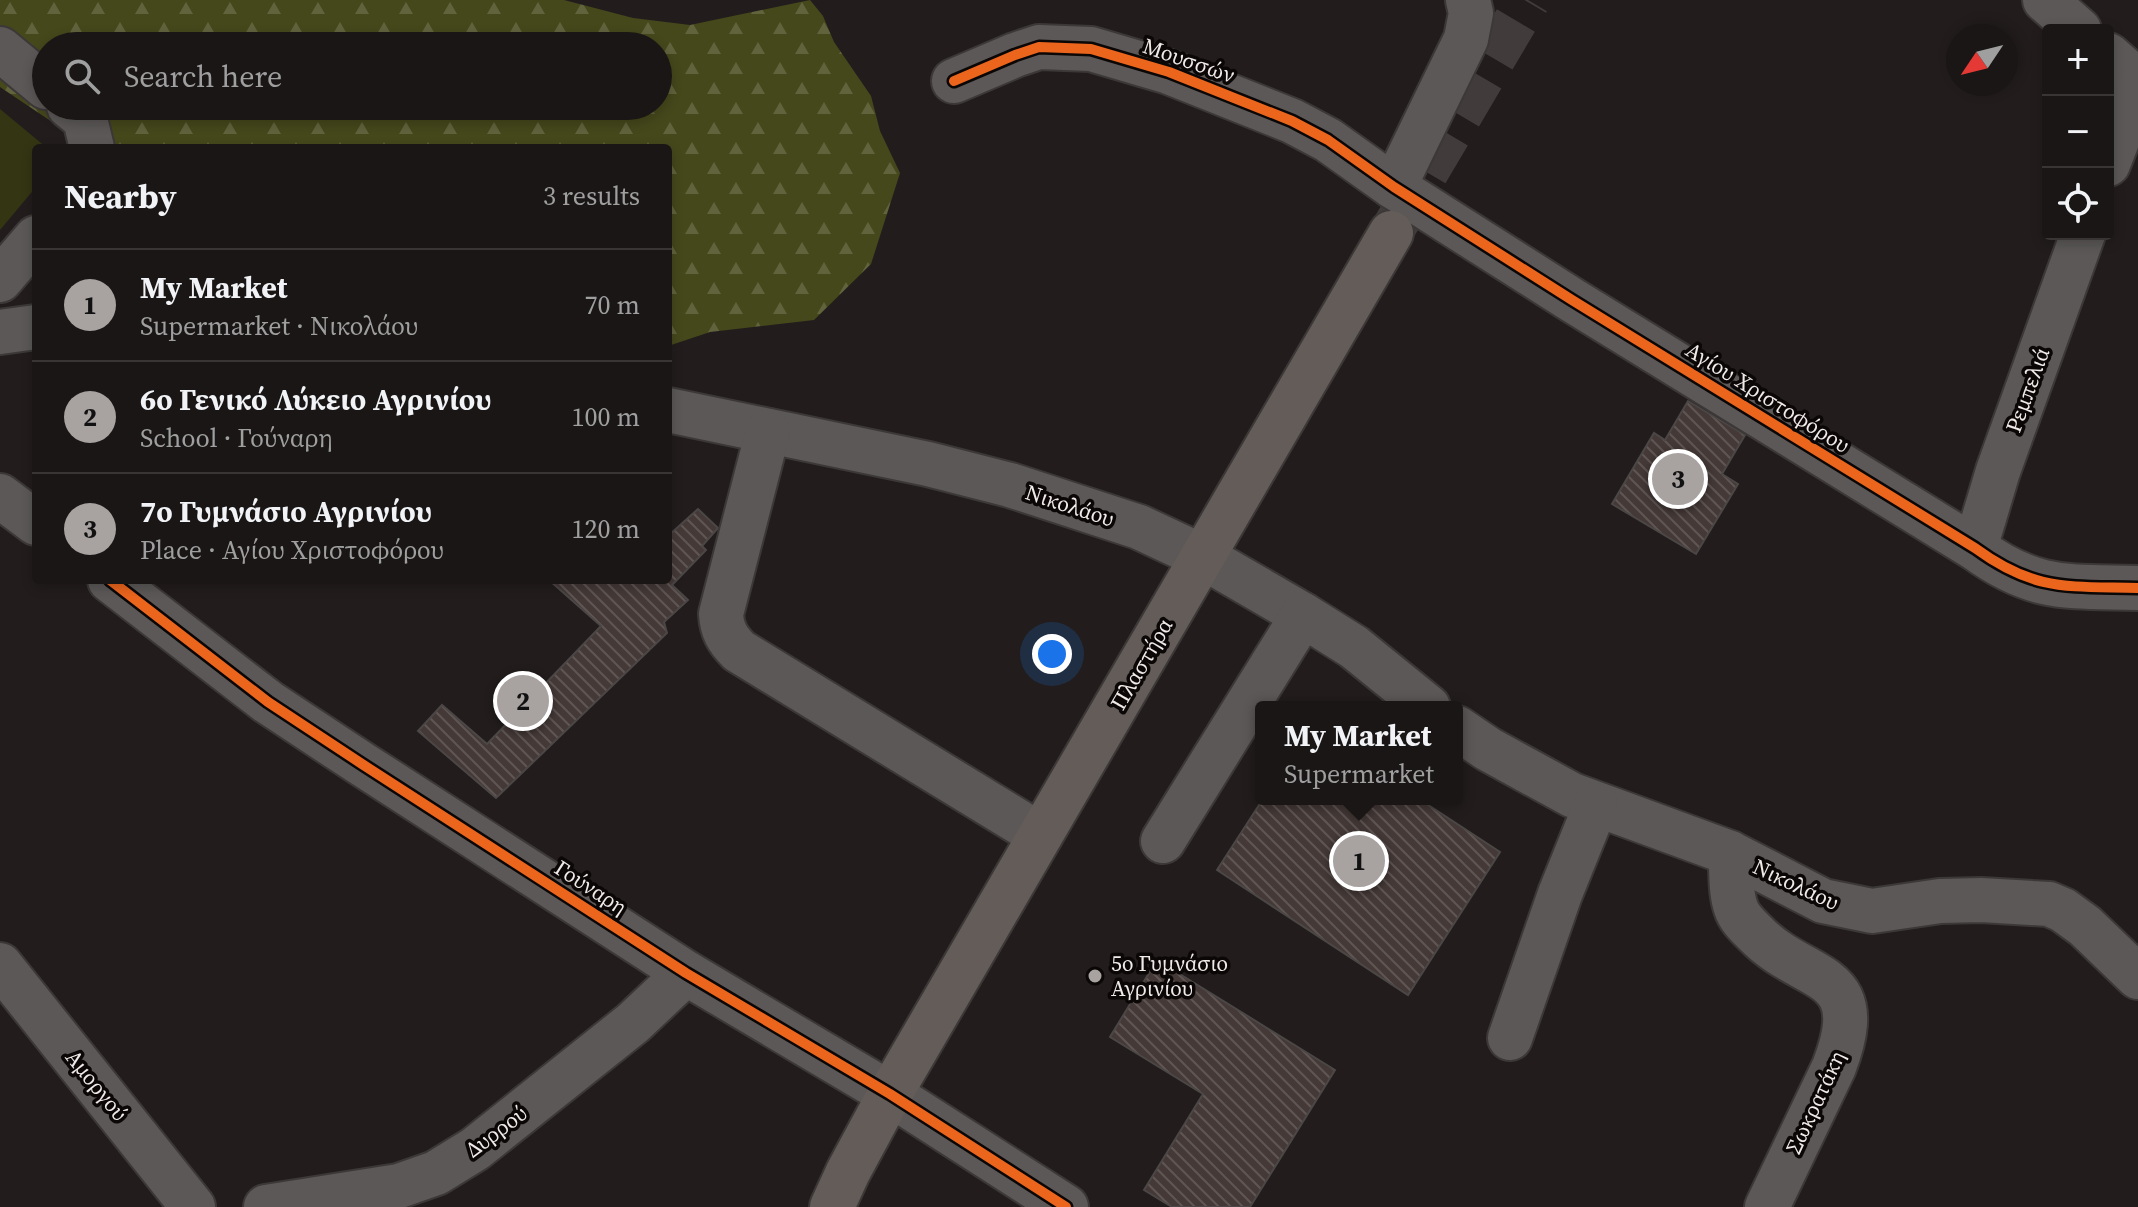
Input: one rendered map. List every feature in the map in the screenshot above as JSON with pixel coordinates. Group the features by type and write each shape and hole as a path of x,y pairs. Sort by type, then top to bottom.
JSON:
{"main road":[{"name":"Πλαστήρα","path":"832,1207 890,1094 1391,233"}],"street":[{"path":"1394,187 1466,39 1471,13 1468,0"},
{"path":"2045,0 2072,24"},
{"name":"Μουσσών","path":"954,81 1000,60 1039,47 1091,49 1169,72 1292,121 1328,140 1394,187"},
{"path":"0,49 32,75"},
{"path":"2114,60 2138,81"},
{"path":"2114,149 2138,87"},
{"path":"85,120 91,144"},
{"name":"Αγίου Χριστοφόρου","path":"1394,187 1997,564 2047,585 2138,588"},
{"name":"Ρεμπελιά","path":"1975,548 1998,471 2081,240"},
{"path":"0,280 32,243"},
{"path":"0,332 32,328"},
{"name":"Νικολάου","path":"672,411 928,464 1010,485 1139,527 1203,557 1303,615 1354,647 1421,701"},
{"path":"768,431 721,614 722,628 729,641 739,651 1040,835"},
{"path":"0,496 32,520"},
{"name":"Γούναρη","path":"115,584 268,702 686,973 890,1094 1063,1206"},
{"path":"1163,841 1303,615"},
{"name":"Νικολάου","path":"1463,732 1524,770 1596,805 1730,853 1823,901 1872,911 1940,901 2049,904 2085,926 2138,977"},
{"path":"1510,1038 1560,894 1596,805"},
{"name":"Σωκρατάκη","path":"1730,853 1736,909 1745,922 1766,943 1831,986 1847,1014 1843,1045 1834,1067 1767,1207"},
{"name":"Αμοργού","path":"0,965 193,1207"},
{"name":"Δυρρού","path":"266,1207 399,1186 436,1173 475,1149 633,1023 686,973"}],"green space":[{"path":"0,0 564,0 633,18 690,25 810,0 871,96 880,131 900,173 871,264 814,320 710,332 672,345 672,144 85,144 49,120 672,120 672,32 32,32 32,108 0,87"},
{"path":"0,109 42,144 32,144 32,192 0,230"}],"building":[{"path":"1688,401 1745,435 1722,474 1738,484 1696,554 1612,504 1654,433 1665,440"},
{"path":"698,509 718,528 702,546 706,550 672,585 688,600 664,622 667,633 496,798 418,731 442,705 487,744 601,626 554,584 672,584 672,532"},
{"path":"1259,805 1428,805 1500,852 1408,995 1217,870"},
{"path":"1157,960 1335,1070 1250,1207 1172,1207 1144,1190 1203,1094 1110,1037"}],"tunnel":[{"path":"1393,229 1528,0"}],"cycle path":[{"path":"954,81 1039,47 1091,49 1169,72 1292,121 1328,140 1394,187 1572,300 1996,562 2016,573 2053,584 2138,588"},
{"path":"115,584 268,702 362,764 686,973 890,1094 1066,1207"}],"place":[{"name":"7ο Γυμνάσιο Αγρινίου","path":"1678,479"},
{"name":"6ο Γενικό Λύκειο Αγρινίου","path":"523,701"},
{"name":"My Market","path":"1359,861"},
{"name":"5ο Γυμνάσιο Αγρινίου","path":"1095,976"}]}
